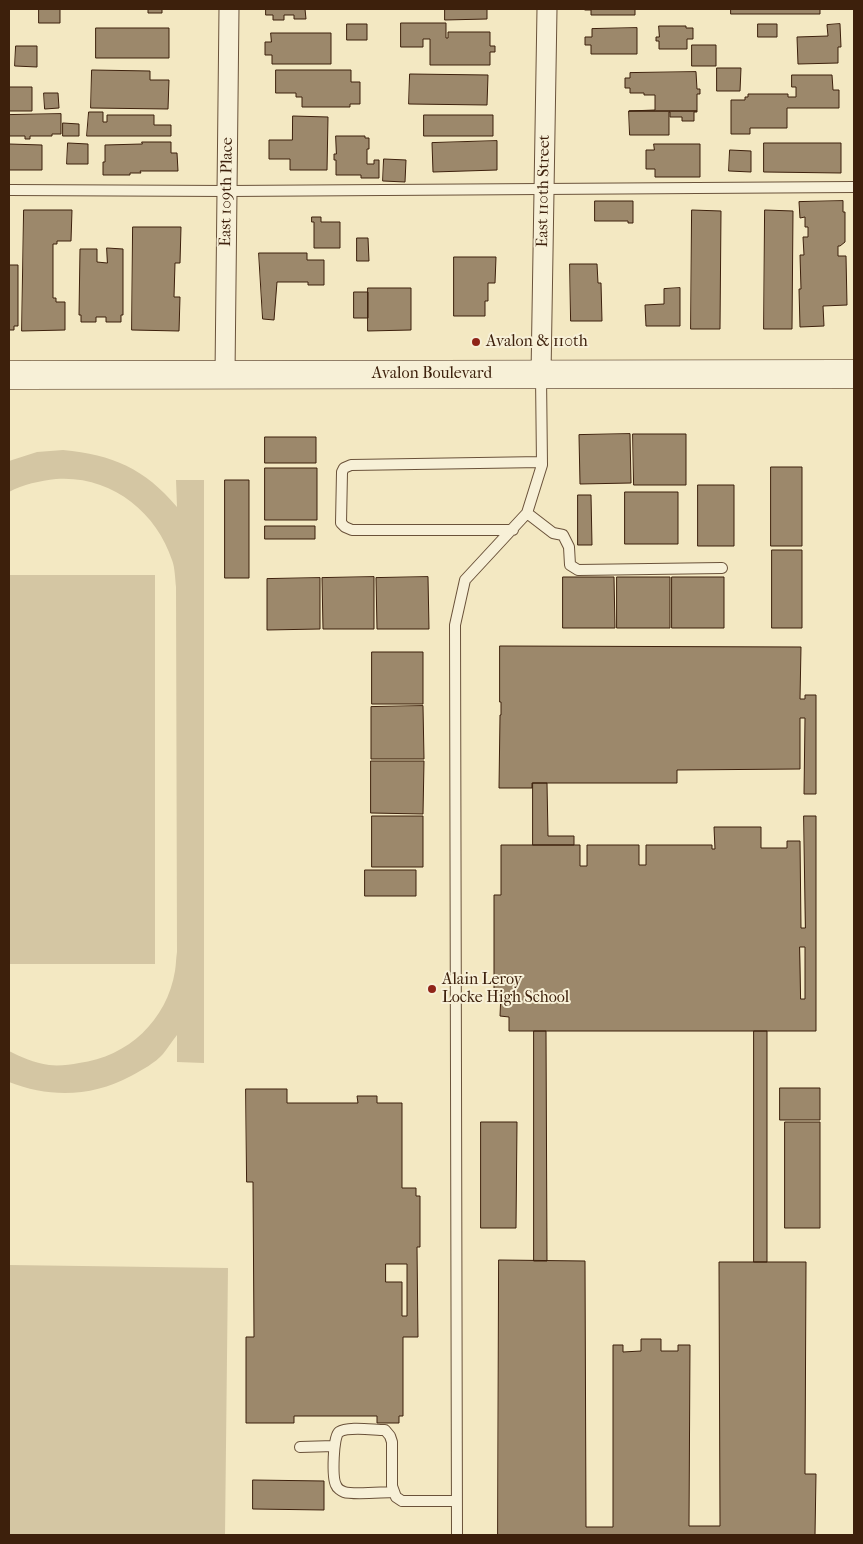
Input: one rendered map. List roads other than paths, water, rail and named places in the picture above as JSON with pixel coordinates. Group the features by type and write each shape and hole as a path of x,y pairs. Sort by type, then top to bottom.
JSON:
{"main road":[{"name":"Avalon Boulevard","path":"9,375 854,374"}],"street":[{"name":"East 109th Place","path":"225,374 228,9"},
{"name":"East 110th Street","path":"541,374 547,9"}],"lane":[{"path":"9,190 228,191 854,188"},
{"path":"457,1535 455,625 465,580 527,513 542,462 541,374"},
{"path":"512,530 352,530 341,523 342,472 344,468 351,465 542,462"},
{"path":"527,513 553,533 563,535 569,547 570,565 578,570 722,568"},
{"path":"394,1492 346,1493 339,1489 335,1484 334,1446 336,1435 339,1432 347,1430 385,1430 392,1442 392,1486 396,1496 402,1500 456,1501"},
{"path":"300,1447 334,1446"}],"place":[{"name":"Avalon & 110th","path":"476,342"},
{"name":"Alain Leroy Locke High School","path":"432,989"}]}
